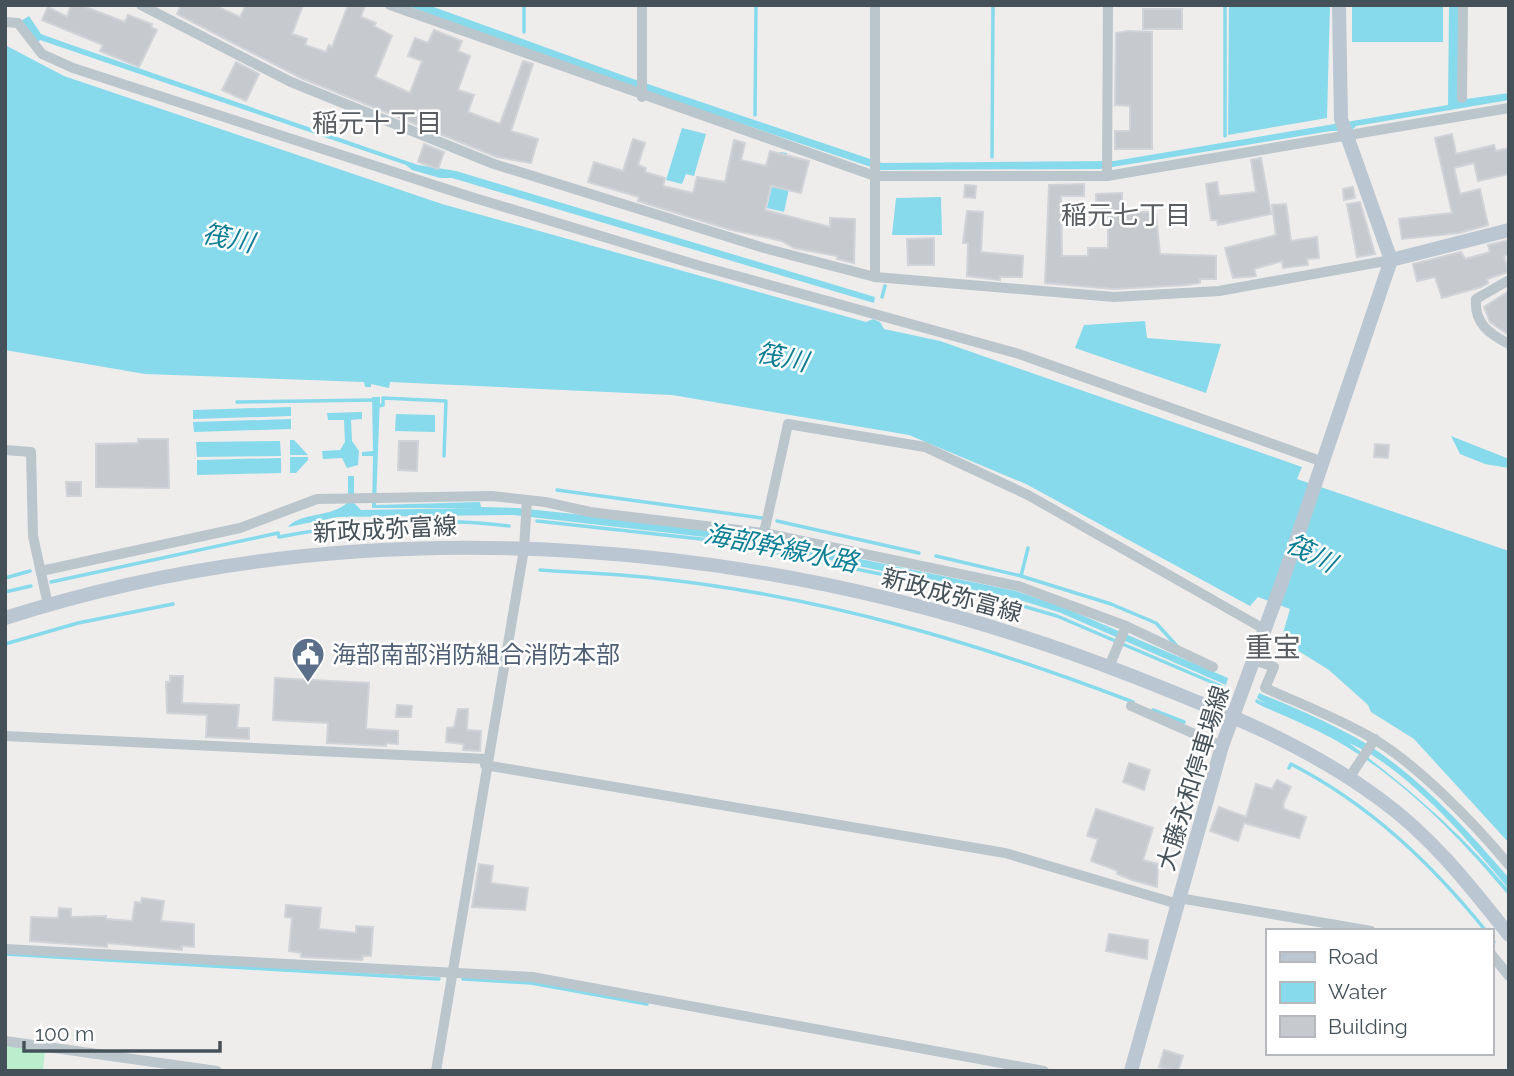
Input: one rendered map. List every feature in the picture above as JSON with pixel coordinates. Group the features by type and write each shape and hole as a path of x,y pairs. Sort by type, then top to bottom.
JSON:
{"main road":[{"path":"1339,5 1344,130 1391,260 1509,230"},
{"name":"大藤永和停車場線","path":"1131,1071 1222,746 1323,462 1391,260"},
{"name":"新政成弥富線","path":"5,618 48,605 185,575 292,557 408,547 600,553 789,579 933,610 1110,667 1234,716 1353,772 1431,844 1509,935"}],"street":[{"path":"141,5 292,82 494,164 764,248 875,277 963,286 1137,296 1219,291 1391,260"},
{"path":"390,5 412,9 642,95 875,169 1107,174 1344,130 1508,108"},
{"path":"642,5 642,95"},
{"path":"875,5 875,277"},
{"path":"1107,174 1108,5"},
{"path":"1462,99 1463,5"},
{"path":"5,22 18,23 42,54 86,72 456,192 684,261 1018,354 1323,462"},
{"path":"1509,280 1476,299 1475,309 1477,319 1486,329 1509,344"},
{"path":"764,533 788,424 925,447 1028,495 1264,629"},
{"path":"5,450 31,452 33,536 48,605"},
{"path":"41,571 240,528 317,499 492,496 526,508 590,512 764,533 1018,586 1126,628 1213,667"},
{"path":"436,1071 524,549 526,508"},
{"path":"1110,667 1126,628"},
{"path":"1254,660 1274,667 1265,688 1373,742 1451,804 1509,865"},
{"path":"1131,706 1222,746"},
{"path":"5,736 486,762 1005,853 1179,901 1358,929"},
{"path":"1353,772 1373,742"},
{"path":"5,949 532,977 1044,1071"},
{"path":"1493,956 1509,976"},
{"path":"5,1041 217,1071"}],"green space":[{"path":"5,1045 45,1050 43,1071 5,1071"}],"water":[{"path":"405,5 428,5 636,80 882,163 1114,161 1448,105 1449,5 1459,5 1459,100 1509,93 1509,100 1356,126 1351,131 1331,131 1100,169 880,170 649,93"},
{"path":"1229,5 1330,5 1327,118 1228,135"},
{"path":"1352,5 1443,5 1443,42 1352,42"},
{"path":"29,16 41,34 418,165 456,171 875,297 874,303 452,178 440,178 412,170 406,165 40,40 37,44 21,21"},
{"name":"筏川","path":"5,45 64,76 442,204 866,322 873,319 880,322 884,329 940,341 1302,467 1297,479 1509,551 1509,843 1414,739 1371,712 1368,705 1329,670 1281,640 1290,609 1258,597 1250,606 1026,484 909,435 672,395 390,382 389,388 371,384 371,387 365,387 364,382 145,374 5,350"},
{"path":"682,128 706,134 694,176 686,174 682,184 666,180"},
{"path":"780,152 787,153 780,187 789,189 784,212 767,208"},
{"path":"941,197 942,235 892,235 896,198"},
{"path":"1145,321 1147,338 1221,344 1206,393 1075,348 1084,325"},
{"name":"海部幹線水路","path":"372,397 380,397 376,505 480,502 481,507 518,508 714,529 1016,591 1065,608 1228,678 1226,685 1061,613 1014,598 731,540 513,515 338,517 288,527 300,519 334,511 348,502 348,476 354,476 354,503 361,510 475,508 372,508 373,456 362,456 362,452 373,451"},
{"path":"291,407 291,416 193,419 193,410"},
{"path":"362,412 362,419 351,420 352,441 359,451 358,465 347,468 342,458 323,459 322,451 340,450 345,442 344,420 328,420 327,413"},
{"path":"396,414 435,415 435,432 395,431"},
{"path":"291,419 291,429 194,432 193,422"},
{"path":"1451,436 1509,459 1509,468 1485,464 1460,454"},
{"path":"290,440 294,440 308,455 290,455"},
{"path":"280,441 281,456 197,457 196,442"},
{"path":"290,457 308,457 308,460 296,473 290,473"},
{"path":"281,458 281,473 197,475 197,460"},
{"path":"1259,693 1313,716 1365,743 1405,772 1442,805 1509,878 1509,889 1456,828 1414,787 1371,754 1349,743 1393,777 1452,830 1509,890 1509,896 1434,815 1392,779 1337,741 1255,702 1256,699 1265,703 1257,698"}],"building":[{"path":"71,5 80,5 125,22 128,15 152,24 151,27 157,30 139,67 100,51 103,45 42,20 48,7 67,17"},
{"path":"181,5 214,5 240,17 246,5 303,5 292,34 307,39 305,45 326,52 329,45 332,47 347,8 350,5 365,5 361,17 376,23 374,26 392,36 375,77 410,93 422,61 408,56 415,38 428,43 434,30 462,41 458,51 470,56 458,90 474,95 468,112 500,124 523,61 533,64 511,131 538,139 531,163 497,157 301,78 177,14"},
{"path":"1143,9 1182,9 1182,29 1143,29"},
{"path":"1152,32 1152,149 1115,149 1115,131 1130,131 1130,106 1115,105 1116,33"},
{"path":"236,62 259,74 246,101 222,90"},
{"path":"1452,134 1456,154 1494,145 1496,151 1509,148 1509,174 1478,181 1474,163 1454,168 1460,194 1480,189 1488,225 1459,233 1402,239 1399,219 1452,213 1435,138"},
{"path":"633,139 645,143 638,165 646,168 645,172 665,178 663,186 693,193 697,177 725,182 734,140 745,143 741,160 766,166 770,151 809,161 801,193 771,186 765,210 830,227 830,218 855,219 854,263 837,259 837,256 794,248 782,241 728,229 588,182 594,162 623,171"},
{"path":"424,144 444,152 438,169 418,162"},
{"path":"1261,158 1271,214 1218,225 1217,220 1211,220 1206,184 1217,182 1219,196 1256,192 1251,160"},
{"path":"1084,184 1084,196 1061,196 1062,256 1088,256 1088,248 1108,248 1108,213 1096,213 1096,194 1122,193 1122,212 1151,212 1151,216 1156,215 1160,254 1216,256 1216,279 1200,279 1200,283 1186,285 1114,289 1045,283 1049,185"},
{"path":"965,185 976,186 975,198 964,197"},
{"path":"1353,187 1355,198 1344,200 1343,189"},
{"path":"1360,202 1375,254 1357,257 1347,204"},
{"path":"1286,204 1291,241 1317,237 1319,258 1307,259 1308,265 1283,268 1282,261 1254,269 1256,276 1233,278 1225,248 1276,235 1272,205"},
{"path":"967,211 983,212 981,252 1023,256 1022,277 1000,277 1000,280 967,276 968,243 963,243"},
{"path":"934,238 934,265 908,265 907,239"},
{"path":"1509,240 1509,254 1504,256 1508,272 1487,279 1488,283 1481,287 1442,298 1435,277 1417,281 1413,264 1461,252 1465,259 1490,252 1488,245"},
{"path":"1509,291 1509,335 1490,322 1484,307"},
{"path":"138,439 168,439 169,488 96,487 96,444 138,443"},
{"path":"399,441 418,441 417,471 398,470"},
{"path":"1375,444 1389,445 1388,458 1374,457"},
{"path":"66,482 81,482 81,496 67,496"},
{"path":"170,676 183,676 182,703 239,705 237,728 249,728 249,739 206,737 207,715 167,713 166,682 170,682"},
{"path":"275,678 369,683 366,729 398,731 398,744 386,743 386,746 327,743 328,723 273,720"},
{"path":"397,705 412,706 411,717 396,717"},
{"path":"458,709 468,709 467,730 481,731 480,751 463,750 464,744 446,742 447,728 454,727"},
{"path":"1129,763 1150,770 1144,790 1123,782"},
{"path":"1277,780 1291,787 1283,804 1284,809 1306,817 1299,838 1244,823 1238,841 1210,831 1219,807 1246,817 1256,784 1272,789"},
{"path":"1096,809 1153,828 1143,860 1158,864 1157,887 1132,880 1117,874 1118,871 1091,861 1098,839 1087,836"},
{"path":"479,864 493,866 491,883 528,888 525,910 472,907"},
{"path":"142,898 164,901 161,921 194,924 194,947 182,946 182,950 107,943 107,947 30,941 31,917 58,918 59,908 71,909 71,917 106,916 106,919 132,921 135,902 141,903"},
{"path":"286,905 321,908 319,929 356,933 356,926 373,927 371,956 363,956 362,960 301,957 301,953 289,951 292,918 285,917"},
{"path":"1109,934 1148,940 1147,959 1106,951"},
{"path":"1164,1050 1183,1056 1178,1071 1159,1067"}],"waterway":[{"path":"524,5 524,32"},
{"path":"755,115 756,5"},
{"path":"992,157 993,5"},
{"path":"1225,5 1225,136"},
{"path":"882,297 885,286"},
{"path":"377,406 383,405 383,398 446,401 444,456"},
{"path":"237,402 374,400"},
{"name":"海部幹線水路","path":"557,490 762,518"},
{"name":"海部幹線水路","path":"537,521 719,541 992,597 1057,616 1223,687"},
{"name":"海部幹線水路","path":"777,521 919,553"},
{"path":"51,582 278,533 279,537 336,528 423,522 509,526"},
{"path":"1021,576 1028,548"},
{"path":"936,556 1021,576 1111,604 1156,623 1176,645"},
{"path":"540,570 647,577 723,587 842,611 960,642 1133,702"},
{"path":"5,578 30,571"},
{"path":"5,592 31,586"},
{"path":"5,644 78,623 173,604"},
{"path":"1153,710 1184,722"},
{"path":"1289,768 1291,764 1320,780 1372,816 1421,859 1484,929"},
{"path":"5,954 439,979"},
{"path":"463,979 531,983 647,1004"}],"place":[{"name":"海部南部消防組合消防本部","path":"308,684"}],"district":[{"name":"稲元十丁目","path":"377,123"},
{"name":"稲元七丁目","path":"1126,215"},
{"name":"重宝","path":"1273,647"}]}
